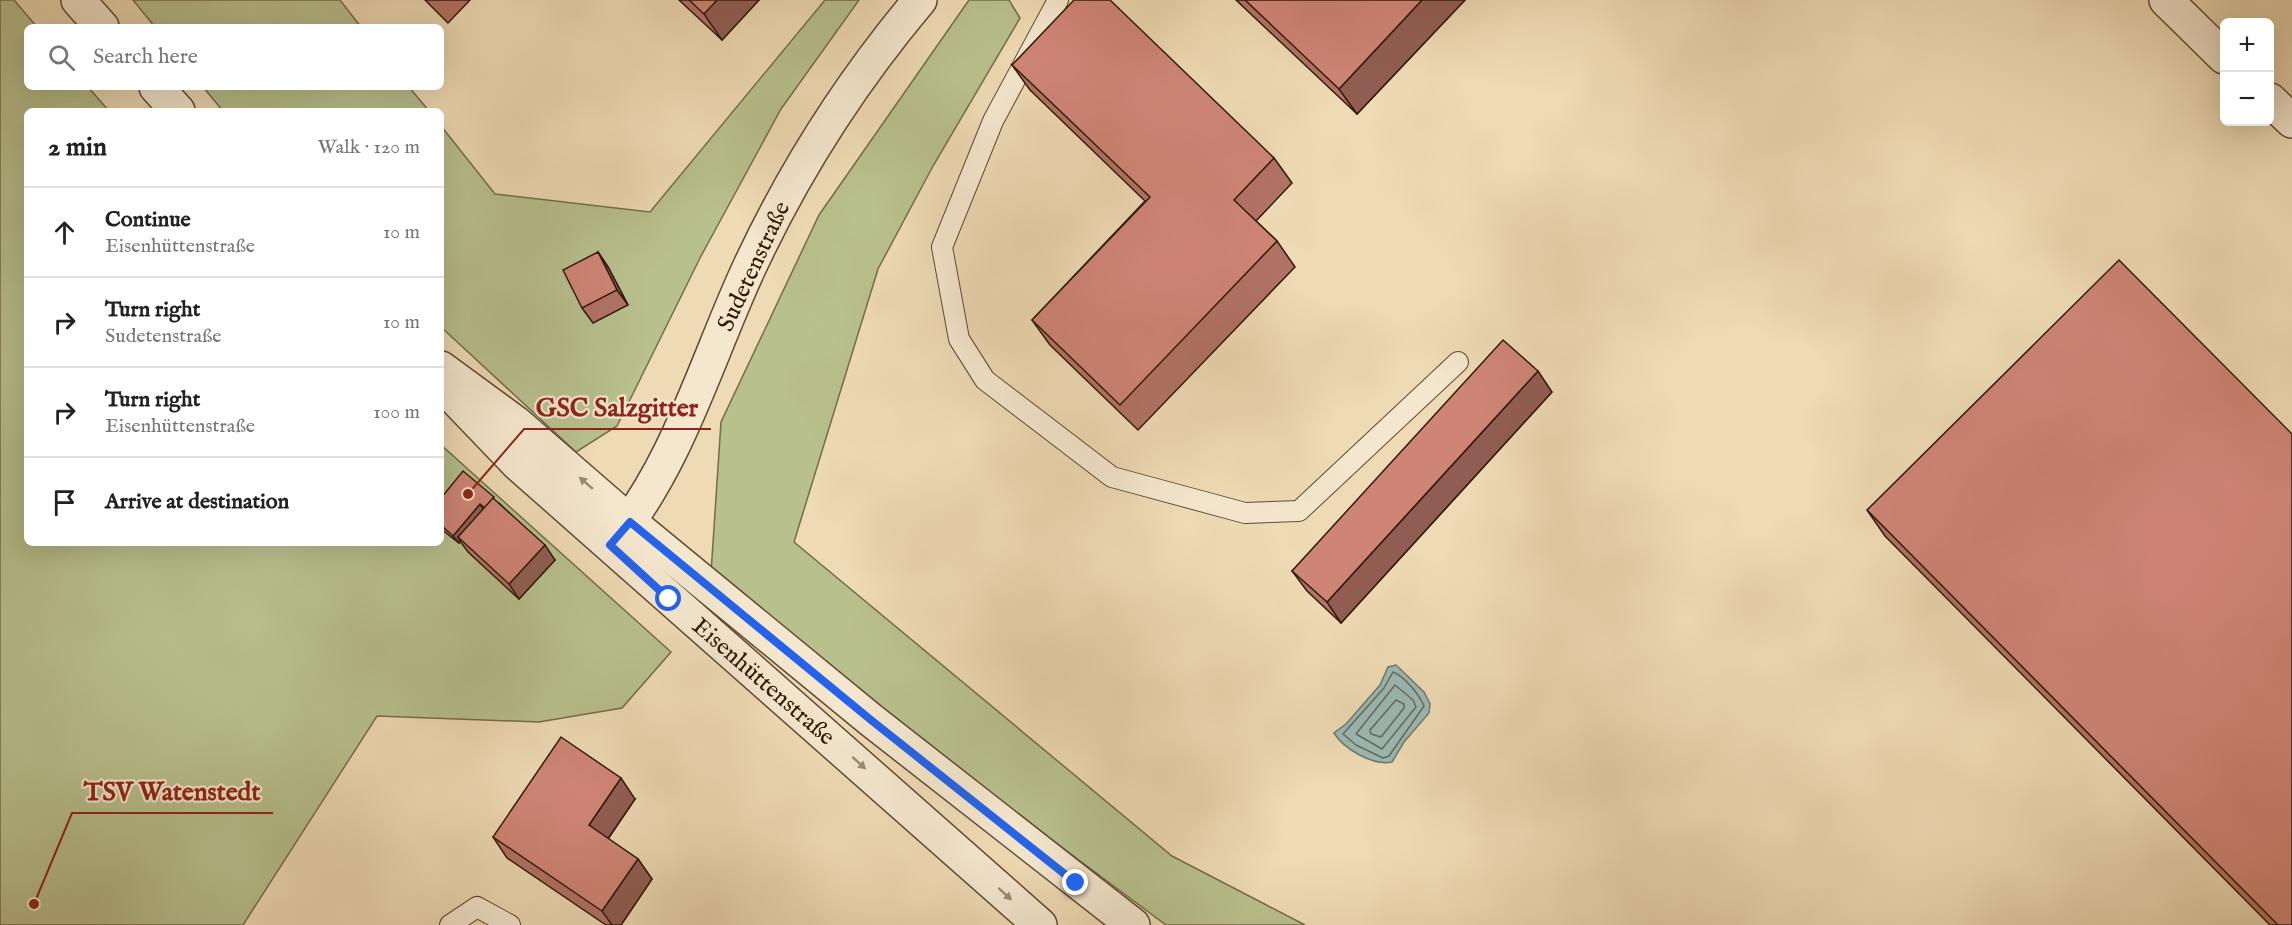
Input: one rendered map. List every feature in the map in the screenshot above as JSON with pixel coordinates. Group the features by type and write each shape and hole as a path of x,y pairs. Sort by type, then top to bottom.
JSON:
{"street":[{"path":"78,0 99,24"},
{"name":"Sudetenstraße","path":"620,533 673,444 749,267 795,176 837,108 920,0"},
{"path":"2166,0 2220,53"},
{"path":"159,90 175,108"},
{"path":"2274,104 2292,122"},
{"name":"Eisenhüttenstraße","path":"444,370 516,423 620,533 1040,925"},
{"name":"Eisenhüttenstraße","path":"444,386 499,446 871,720 1133,925"}],"lane":[{"path":"1058,0 993,121 942,247 959,339 985,380 1112,477 1245,513 1299,511 1458,362"},
{"path":"450,925 477,907 510,925"}],"green space":[{"path":"0,0 14,0 34,24 24,24 24,90 91,90 106,108 24,108 24,546 444,546 444,448 671,652 622,708 539,722 377,716 243,925 0,925"},
{"path":"133,0 340,0 359,24 153,24"},
{"path":"825,0 859,0 781,109 701,256 617,426 576,452 444,330 444,130 495,194 650,212"},
{"path":"969,0 1009,0 1020,18 933,166 878,269 794,542 1172,856 1305,925 1166,925 800,652 711,573 721,422 819,215"},
{"path":"206,90 412,90 426,108 220,108"}],"water":[{"path":"1396,665 1424,692 1430,704 1429,713 1404,742 1392,762 1384,763 1360,755 1345,745 1334,733 1346,724 1380,685 1388,667"}],"building":[{"path":"689,0 717,0 704,14"},
{"path":"1074,0 1110,0 1274,158 1234,200 1277,241 1120,405 1032,320 1150,197 1012,65"},
{"path":"1245,0 1422,0 1339,89"},
{"path":"598,252 617,290 582,308 563,270"},
{"path":"2119,260 2292,434 2292,925 2278,925 1867,510"},
{"path":"1503,340 1538,371 1327,602 1292,571"},
{"path":"463,471 494,497 485,508 480,504 453,536 444,528 444,494"},
{"path":"493,498 545,545 509,584 458,537"},
{"path":"561,737 621,778 589,825 638,859 602,911 493,837"}],"place":[{"name":"GSC Salzgitter","path":"468,494"},
{"name":"TSV Watenstedt","path":"34,904"}],"route":[{"path":"669,599 610,545 630,522 871,720 1076,883"}]}
